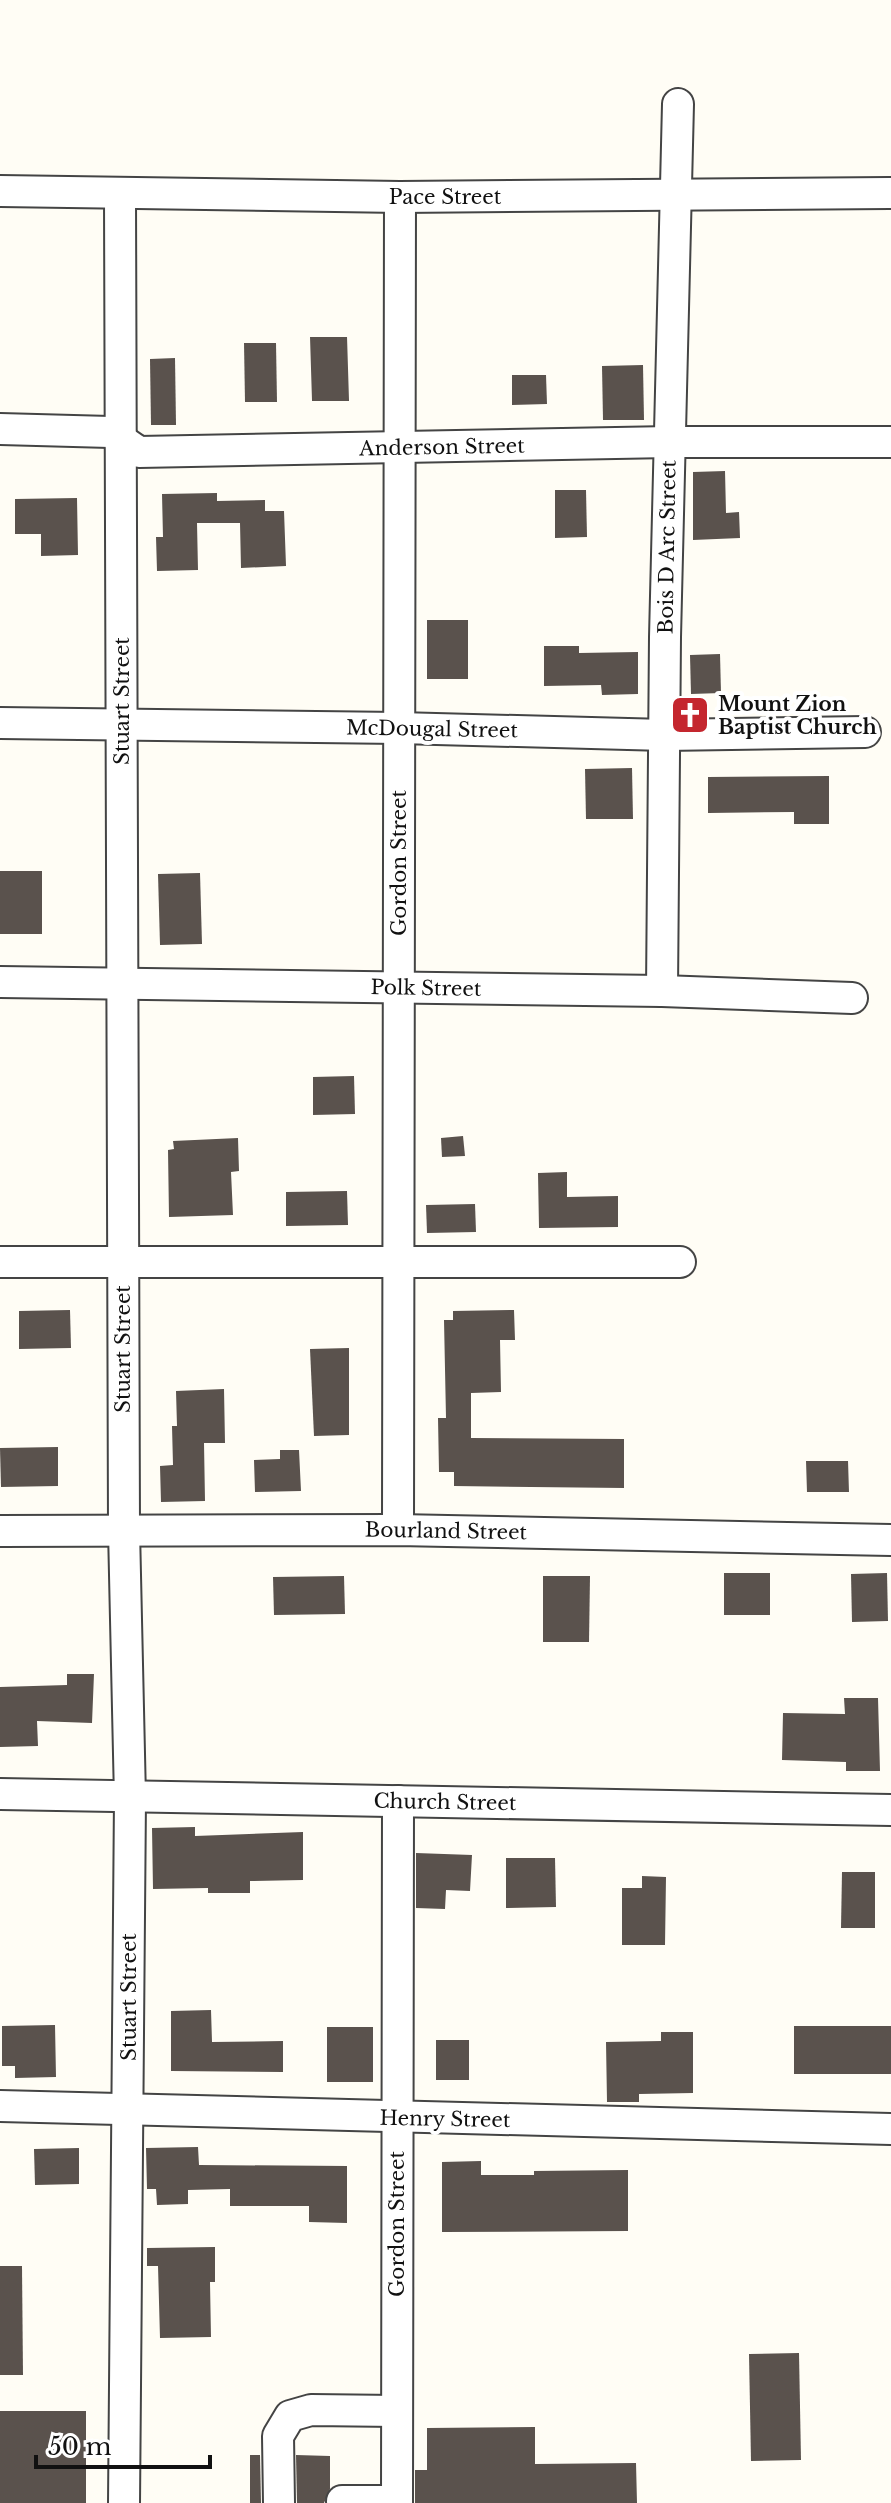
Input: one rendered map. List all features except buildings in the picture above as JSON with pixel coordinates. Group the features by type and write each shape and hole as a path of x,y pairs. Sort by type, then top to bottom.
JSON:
{"street":[{"name":"Bois D Arc Street","path":"662,991 678,104"},
{"name":"Pace Street","path":"0,191 400,197 889,193"},
{"name":"Stuart Street","path":"120,195 124,1530 130,1798 124,2503"},
{"name":"Gordon Street","path":"398,1530 400,197"},
{"name":"Anderson Street","path":"0,429 110,432 139,452 670,442 891,442"},
{"name":"McDougal Street","path":"0,723 665,735 865,732"},
{"name":"Polk Street","path":"0,982 662,991 852,998"},
{"path":"0,1262 680,1262"},
{"name":"Bourland Street","path":"0,1531 398,1530 891,1540"},
{"name":"Church Street","path":"0,1794 891,1810"},
{"name":"Gordon Street","path":"397,2502 398,1801"},
{"name":"Henry Street","path":"0,2106 891,2129"},
{"path":"279,2503 278,2436 290,2416 311,2410 397,2411"},
{"path":"342,2501 397,2502"}],"place":[{"name":"Mount Zion Baptist Church","path":"690,715"}]}
